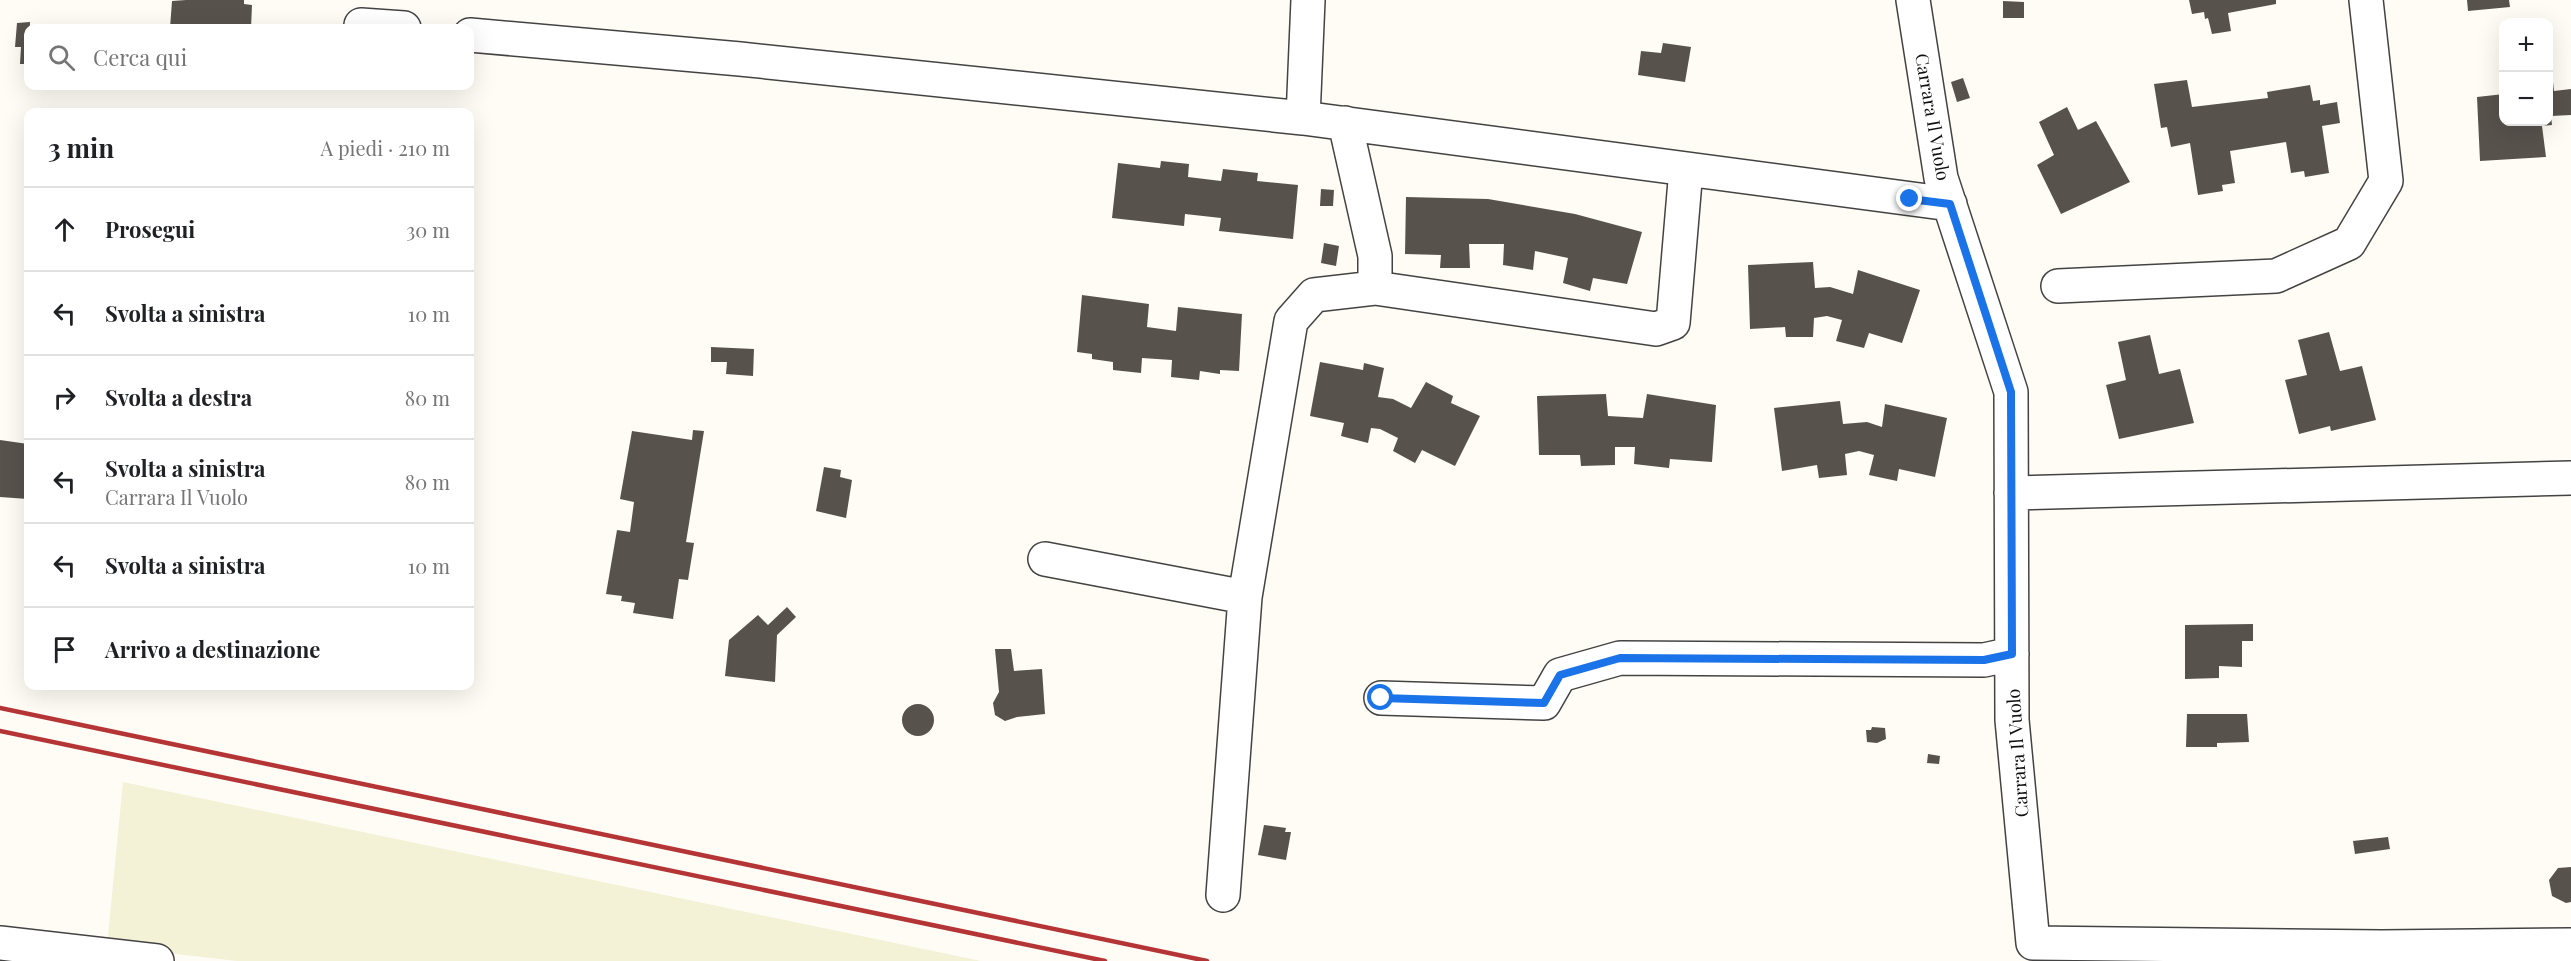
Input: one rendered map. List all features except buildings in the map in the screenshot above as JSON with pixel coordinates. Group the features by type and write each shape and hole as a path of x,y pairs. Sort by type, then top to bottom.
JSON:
{"street":[{"path":"1303,117 1308,0"},
{"name":"Carrara Il Vuolo","path":"1913,0 1941,178 2011,392 2012,720 2033,943 2382,954"},
{"path":"2058,286 2276,276 2349,243 2386,181 2366,0"},
{"path":"474,34 740,59 1303,117 1950,204"},
{"path":"1345,123 1375,256 1375,288"},
{"path":"1223,895 1245,597 1291,321 1314,295 1375,288 1656,329 1672,323 1686,169"},
{"path":"2011,493 2571,478"},
{"path":"1045,559 1245,597"},
{"path":"1381,698 1544,703 1560,675 1620,658 1984,660 2012,654"},
{"path":"0,943 157,961"},
{"path":"2382,954 2571,945"}],"shaded area":[{"path":"123,782 981,961 237,961 107,946"}],"railway":[{"path":"0,708 1207,961"},
{"path":"0,731 1105,961"}],"route":[{"path":"1381,698 1544,703 1560,675 1620,658 1984,660 2012,654 2011,392 1950,204 1910,199"}]}
